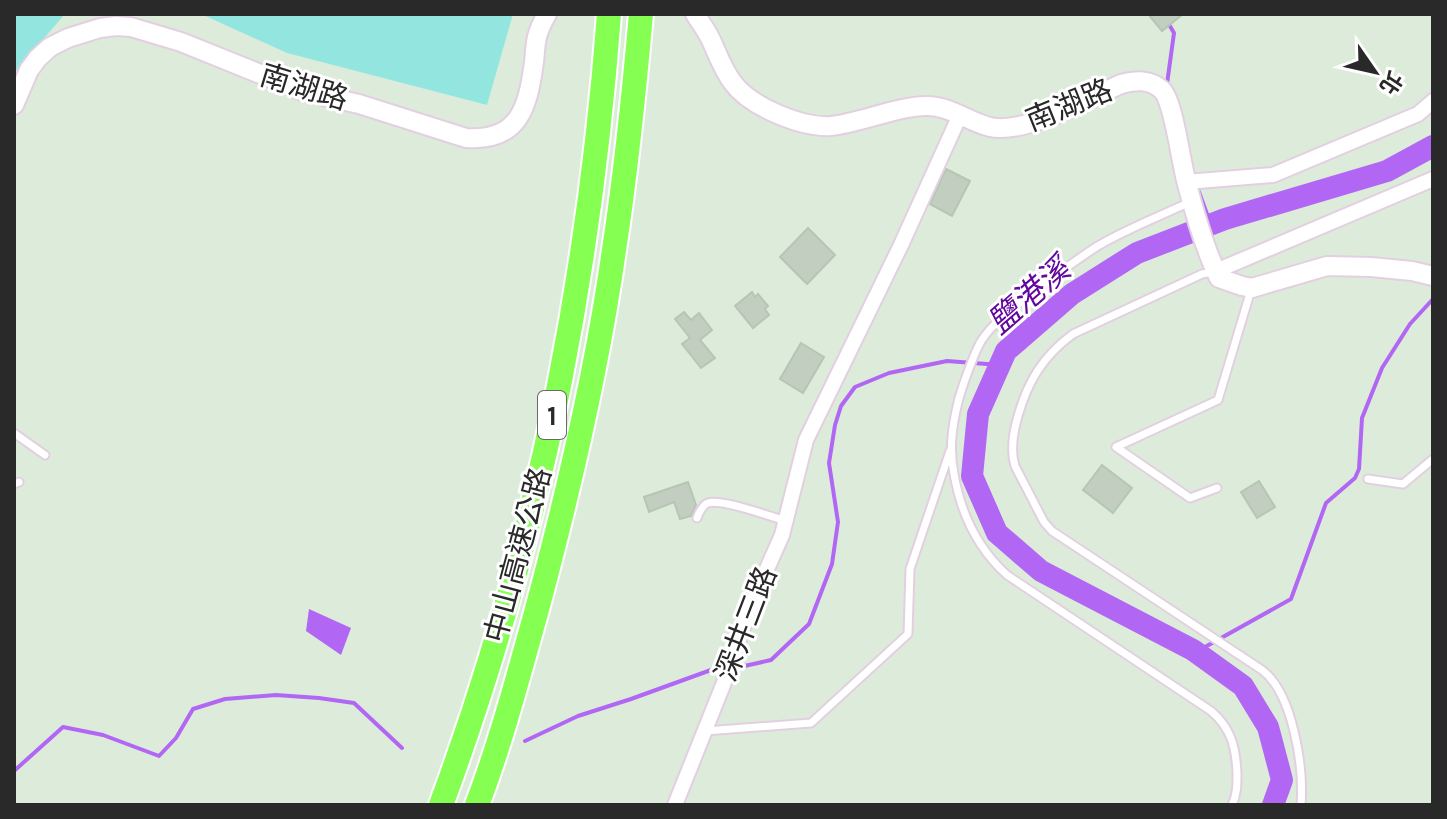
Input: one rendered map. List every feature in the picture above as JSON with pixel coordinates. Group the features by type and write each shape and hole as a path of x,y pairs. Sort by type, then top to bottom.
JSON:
{"highway":[{"name":"中山高速公路","path":"441,805 485,678 545,452 584,245 609,14"},
{"name":"中山高速公路","path":"477,805 513,695 570,482 614,251 641,14"}],"street":[{"name":"南湖路","path":"14,105 29,70 50,47 68,38 116,26 147,31 181,42 305,92 359,104 466,138 481,139 503,132 517,120 526,106 537,36 547,14"},
{"name":"南湖路","path":"695,14 736,86 779,115 802,123 830,126 926,106 943,108 992,128 1022,127 1121,84 1137,80 1151,82 1163,91 1171,106 1189,192"},
{"path":"1433,101 1418,114 1273,175 1189,192 1219,278 1242,286 1252,288 1327,266 1412,271 1433,276"},
{"name":"深井三路","path":"675,805 786,521 806,440 960,115"},
{"path":"1216,271 1433,179"}],"lane":[{"path":"703,731 811,723 908,634 910,569 950,449 961,391 979,345 1000,319 1029,296 1098,246 1189,192"},
{"path":"1216,271 1202,274 1073,334 1060,343 1026,388 1014,429 1012,457 1044,522 1052,531 1267,673 1280,691 1290,718 1301,778 1301,805"},
{"path":"1217,488 1190,498 1116,447 1218,400 1252,288"},
{"path":"14,433 45,455"},
{"path":"950,449 956,486 970,529 994,564 1211,711 1225,725 1235,744 1236,755 1237,793 1232,805"},
{"path":"1368,479 1403,484 1433,459"},
{"path":"697,518 702,507 708,503 725,503 786,521"}],"shaded area":[{"path":"14,14 65,14 14,73"},
{"path":"201,14 513,14 487,105 287,53"},
{"path":"309,609 351,628 341,655 306,631"}],"building":[{"path":"1148,14 1183,14 1162,31"},
{"path":"946,169 970,181 952,216 930,204"},
{"path":"808,228 835,255 807,284 780,257"},
{"path":"752,292 755,297 758,294 768,306 765,309 769,315 753,328 735,306"},
{"path":"684,312 691,320 699,313 712,330 700,340 715,358 701,368 682,344 690,338 675,319"},
{"path":"801,343 824,357 803,393 780,379"},
{"path":"1102,465 1132,488 1113,513 1083,490"},
{"path":"1259,481 1275,507 1257,518 1241,492"},
{"path":"688,482 696,505 691,516 680,519 674,502 649,512 644,497"}],"waterway":[{"path":"1163,14 1174,33 1169,87"},
{"name":"鹽港溪","path":"1273,805 1282,780 1268,727 1243,686 1193,650 1041,571 997,533 972,476 978,414 1006,351 1072,294 1137,253 1225,219 1387,171 1433,146"},
{"path":"1196,184 1211,225"},
{"path":"1196,652 1291,599 1326,503 1355,478 1359,469 1362,418 1382,368 1410,324 1433,299"},
{"path":"740,667 771,660 809,624 832,564 838,522 829,463 835,425 841,406 855,387 889,373 947,361 1000,365"},
{"path":"525,741 578,716 716,669"},
{"path":"14,771 63,727 103,735 159,756 176,738 193,709 225,699 276,695 354,703 402,748"}]}
